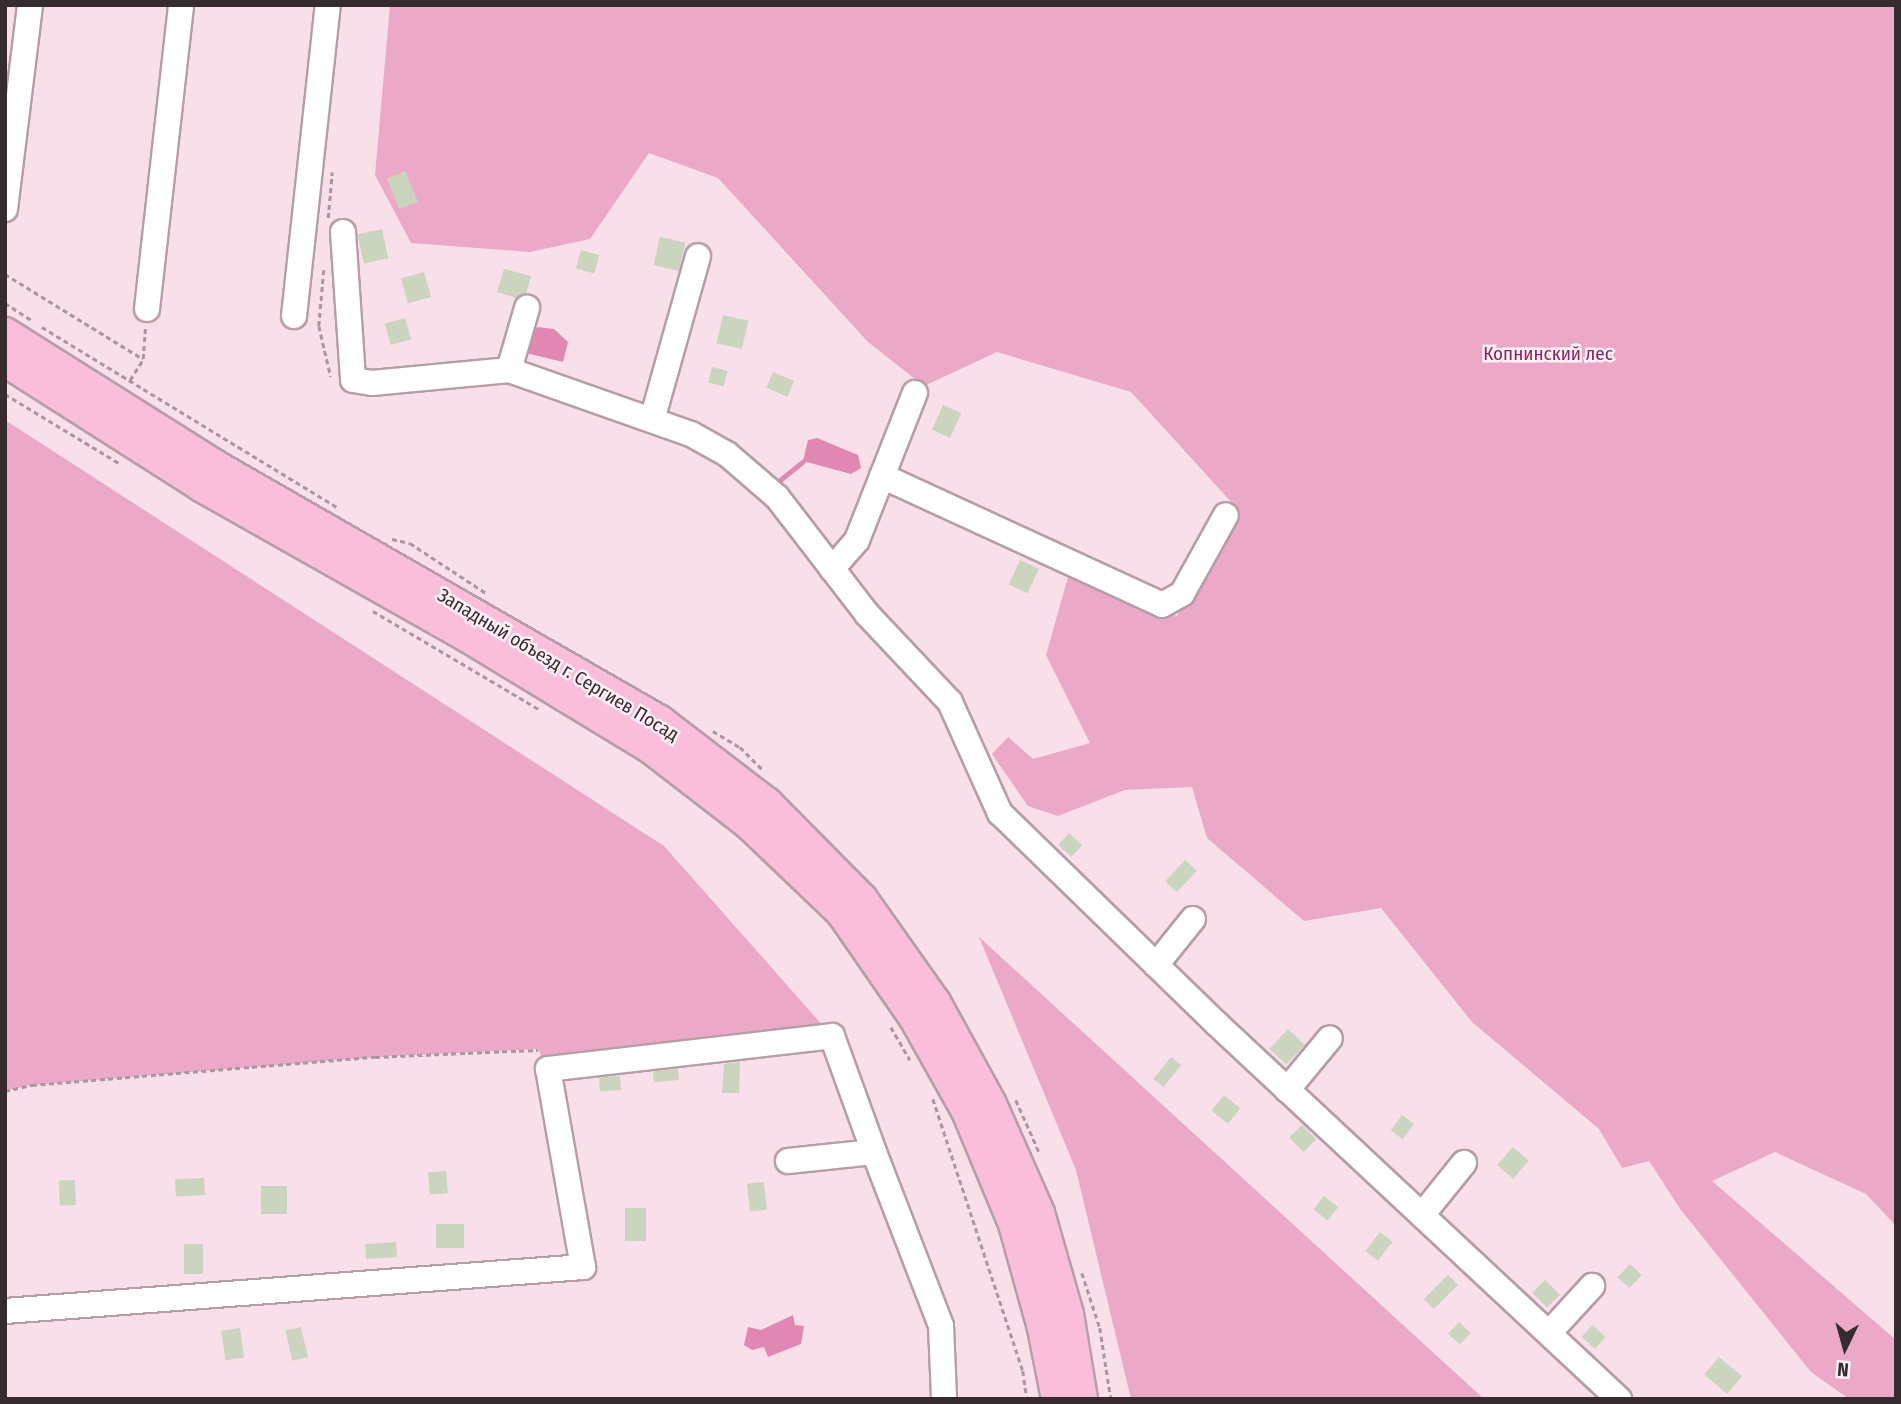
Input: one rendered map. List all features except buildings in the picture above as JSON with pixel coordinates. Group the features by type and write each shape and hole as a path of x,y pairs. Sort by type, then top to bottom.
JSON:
{"main road":[{"name":"Западный объезд г. Сергиев Посад","path":"5,333 216,466 660,721 767,803 862,899 935,1002 991,1104 1039,1213 1068,1314 1082,1399"},
{"name":"Западный объезд г. Сергиев Посад","path":"5,360 201,486 468,637 652,749 749,824 842,913 914,1017 967,1111 1014,1224 1043,1328 1057,1399"}],"street":[{"path":"5,209 30,5"},
{"path":"146,309 181,5"},
{"path":"294,316 328,5"},
{"path":"335,226 353,380 372,383 509,370 652,420 727,454 777,497 867,614 950,702 1000,813 1287,1090 1619,1399"},
{"path":"652,420 698,256"},
{"path":"509,370 527,308"},
{"path":"832,569 857,540 915,393"},
{"path":"882,475 1162,605 1182,594 1226,515"},
{"path":"1156,965 1194,919"},
{"path":"5,1311 583,1267 548,1069 832,1036 942,1326 944,1399"},
{"path":"1287,1090 1330,1038"},
{"path":"788,1161 874,1152"},
{"path":"1422,1215 1464,1163"},
{"path":"1549,1333 1592,1286"}],"path":[{"path":"332,168 335,226"},
{"path":"324,260 319,326 331,377 353,380"},
{"path":"5,274 143,359"},
{"path":"5,303 264,461"},
{"path":"130,381 143,359 146,309"},
{"path":"5,394 131,470"},
{"path":"370,610 549,715"},
{"path":"888,1021 914,1066"},
{"path":"5,1091 32,1085 348,1059 538,1049 548,1069"},
{"path":"927,1089 1023,1371 1027,1399"}],"green space":[{"name":"Копнинский лес","path":"390,5 1896,5 1896,1226 1866,1194 1775,1152 1712,1181 1896,1340 1896,1399 1849,1399 1811,1372 1681,1210 1649,1161 1622,1168 1599,1129 1472,1022 1381,908 1304,921 1207,838 1192,787 1125,790 1058,816 1028,806 992,754 1008,737 1033,759 1090,743 1046,655 1070,570 1177,616 1233,504 1131,392 997,352 924,386 868,342 718,178 649,153 590,239 530,252 411,243 375,175"},
{"path":"5,420 664,846 832,1036 548,1069 538,1049 375,1057 32,1085 5,1091"},
{"path":"979,937 1484,1399 1131,1399 1076,1170"}],"shaded area":[{"path":"537,327 554,329 568,342 563,362 526,353"},
{"path":"817,438 858,455 861,468 851,474 803,461 808,440"},
{"path":"793,1315 795,1325 804,1326 801,1344 768,1357 764,1347 752,1350 744,1345 748,1327 761,1330"}],"waterway":[{"path":"775,484 803,461"}]}
